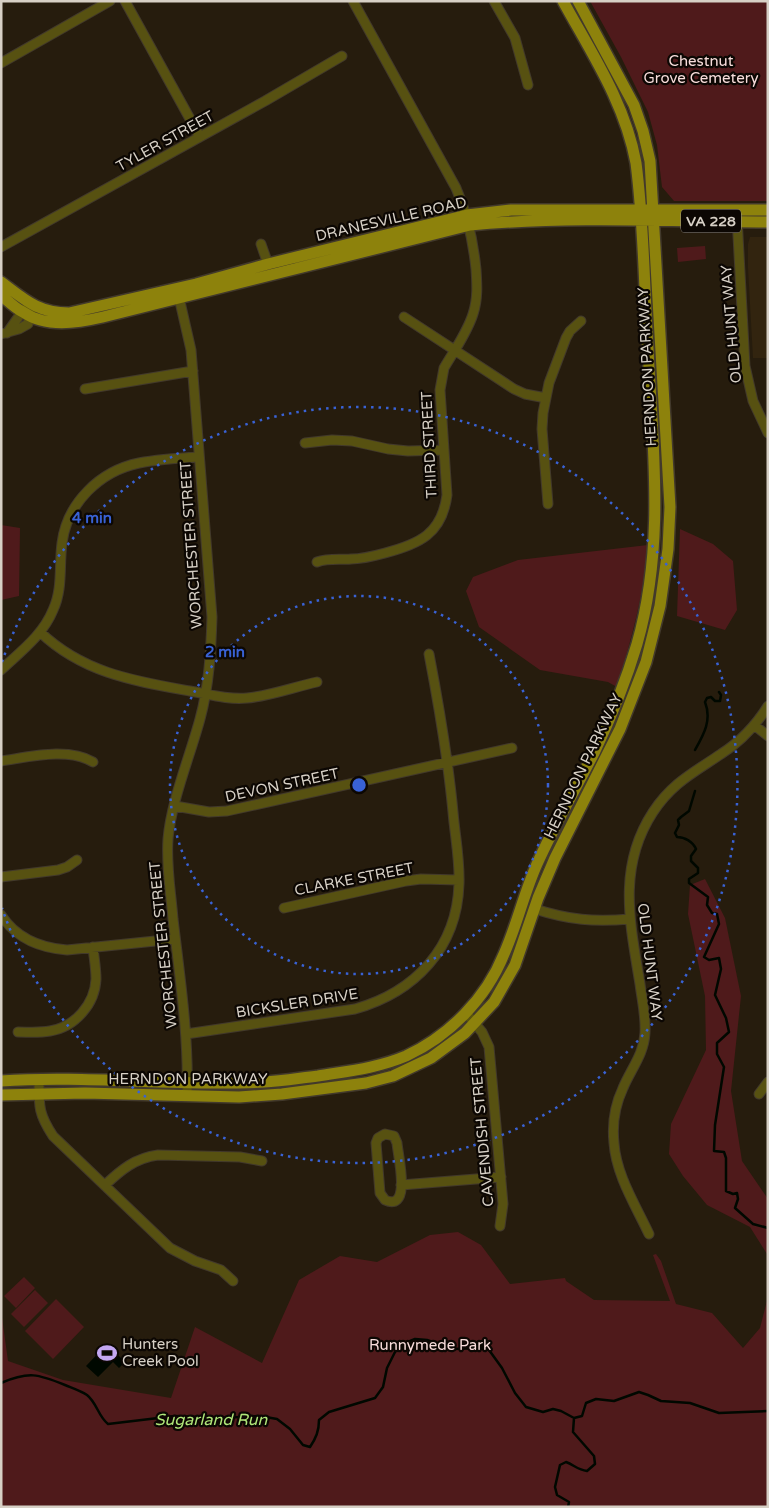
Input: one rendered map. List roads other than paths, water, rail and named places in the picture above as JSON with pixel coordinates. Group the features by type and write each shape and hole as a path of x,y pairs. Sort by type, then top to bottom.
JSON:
{"main road":[{"name":"HERNDON PARKWAY","path":"1,1081 39,1079 188,1082 277,1081 374,1067 402,1057 428,1044 451,1027 466,1013 489,984 503,958 540,857 596,749 614,709 635,649 644,614 654,555 656,500 636,163 623,113 612,89 563,1"},
{"name":"HERNDON PARKWAY","path":"1,1095 268,1096 352,1085 379,1079 406,1070 431,1058 454,1042 475,1024 494,1002 515,965 555,858 608,756 631,703 654,634 665,578 669,534 669,492 650,161 640,118 629,92 578,1"},
{"name":"DRANESVILLE ROAD","path":"178,293 196,284 268,264 468,220 510,221 768,210"},
{"name":"DRANESVILLE ROAD","path":"654,215 737,222 768,222"},
{"name":"DRANESVILLE ROAD","path":"28,311 82,312 178,293 441,231 468,220"},
{"path":"1,282 28,311"},
{"path":"1,295 28,311"}],"street":[{"path":"1,63 110,1"},
{"path":"125,1 200,137"},
{"name":"THIRD STREET","path":"317,562 332,559 363,558 401,549 422,540 437,525 446,505 447,495 440,390 444,368 469,325 476,302 477,290 473,240 456,188 352,1"},
{"path":"494,1 515,38 528,84"},
{"name":"TYLER STREET","path":"1,247 278,94 342,56"},
{"name":"OLD HUNT WAY","path":"737,210 745,366 753,401 768,433"},
{"path":"261,244 268,264"},
{"name":"WORCHESTER STREET","path":"178,293 191,350 212,606 211,646 205,694 175,806 168,838 167,857 186,1034 187,1096"},
{"path":"4,333 19,329 28,324 28,311"},
{"path":"404,316 514,389 525,394 546,398"},
{"path":"548,504 542,429 546,398 566,338 570,331 581,321"},
{"path":"85,390 193,371"},
{"path":"305,443 332,440 408,452 444,450"},
{"path":"1,670 40,632 48,621 57,598 62,540 67,523 80,499 93,485 123,467 149,461 200,457"},
{"path":"40,632 64,652 78,660 120,677 205,694 246,698 317,682"},
{"name":"BICKSLER DRIVE","path":"186,1034 355,1009 388,998 416,979 433,960 442,946 454,916 459,880 449,762 429,654"},
{"name":"OLD HUNT WAY","path":"649,1234 621,1174 614,1146 613,1131 617,1102 638,1060 645,1035 644,1011 630,919 628,893 633,858 644,827 653,812 677,784 690,773 735,744 754,725 768,706"},
{"path":"754,725 768,736"},
{"name":"DEVON STREET","path":"175,806 209,812 227,811 512,748"},
{"path":"1,761 77,754 93,762"},
{"path":"1,877 58,870 67,867 77,860"},
{"name":"CLARKE STREET","path":"284,908 406,881 421,879 459,880"},
{"path":"535,908 575,920 630,919"},
{"path":"1,915 22,936 42,946 67,950 175,939"},
{"path":"18,1032 50,1031 70,1024 78,1017 85,1009 94,991 96,980 93,947"},
{"name":"CAVENDISH STREET","path":"466,1013 486,1039 489,1047 503,1204 500,1226"},
{"path":"39,1079 39,1107 42,1118 53,1136 170,1248 195,1261 220,1270 233,1280"},
{"path":"759,1094 768,1082"},
{"path":"390,1134 396,1140 401,1185 402,1193 397,1200 389,1202 382,1197 376,1143 381,1135 390,1134"},
{"path":"105,1185 127,1165 147,1156 240,1157 262,1161"},
{"path":"401,1185 501,1177"}],"waterway":[{"path":"695,750 704,733 707,721 708,715 705,702 707,698 711,697 715,701 720,701 721,695 719,692"},
{"path":"695,791 689,811 678,820 679,825 675,833 677,837 686,839 695,846 696,849 691,856 691,861 698,868 698,873 689,879 689,883 708,897 707,905 712,913 717,914 719,924 704,957 709,960 719,958 721,969 715,995 726,1018 729,1032 717,1043 717,1054 724,1067 715,1125 714,1151 724,1152 726,1158 726,1191 733,1194 737,1193 738,1199 735,1208 753,1224 768,1228"},
{"name":"Sugarland Run","path":"1,1383 26,1375 40,1376 56,1381 87,1395 108,1424 175,1416 218,1418 260,1416 277,1419 290,1429 303,1445 310,1447 317,1434 319,1420 329,1412 375,1398 383,1387 387,1368 398,1346 415,1339 427,1340 453,1349 478,1348 489,1350 502,1368 515,1393 526,1407 543,1412 553,1409 574,1418 582,1416 586,1403 596,1399 614,1401 639,1392 661,1401 690,1403 719,1413 768,1411"},
{"path":"568,1507 569,1502 557,1495 555,1487 560,1465 566,1462 587,1471 595,1464 594,1456 573,1432 574,1418"}],"place":[{"name":"Hunters Creek Pool","path":"107,1353"}],"park label":[{"name":"Chestnut Grove Cemetery","path":"701,70"},
{"name":"Runnymede Park","path":"430,1345"}]}
